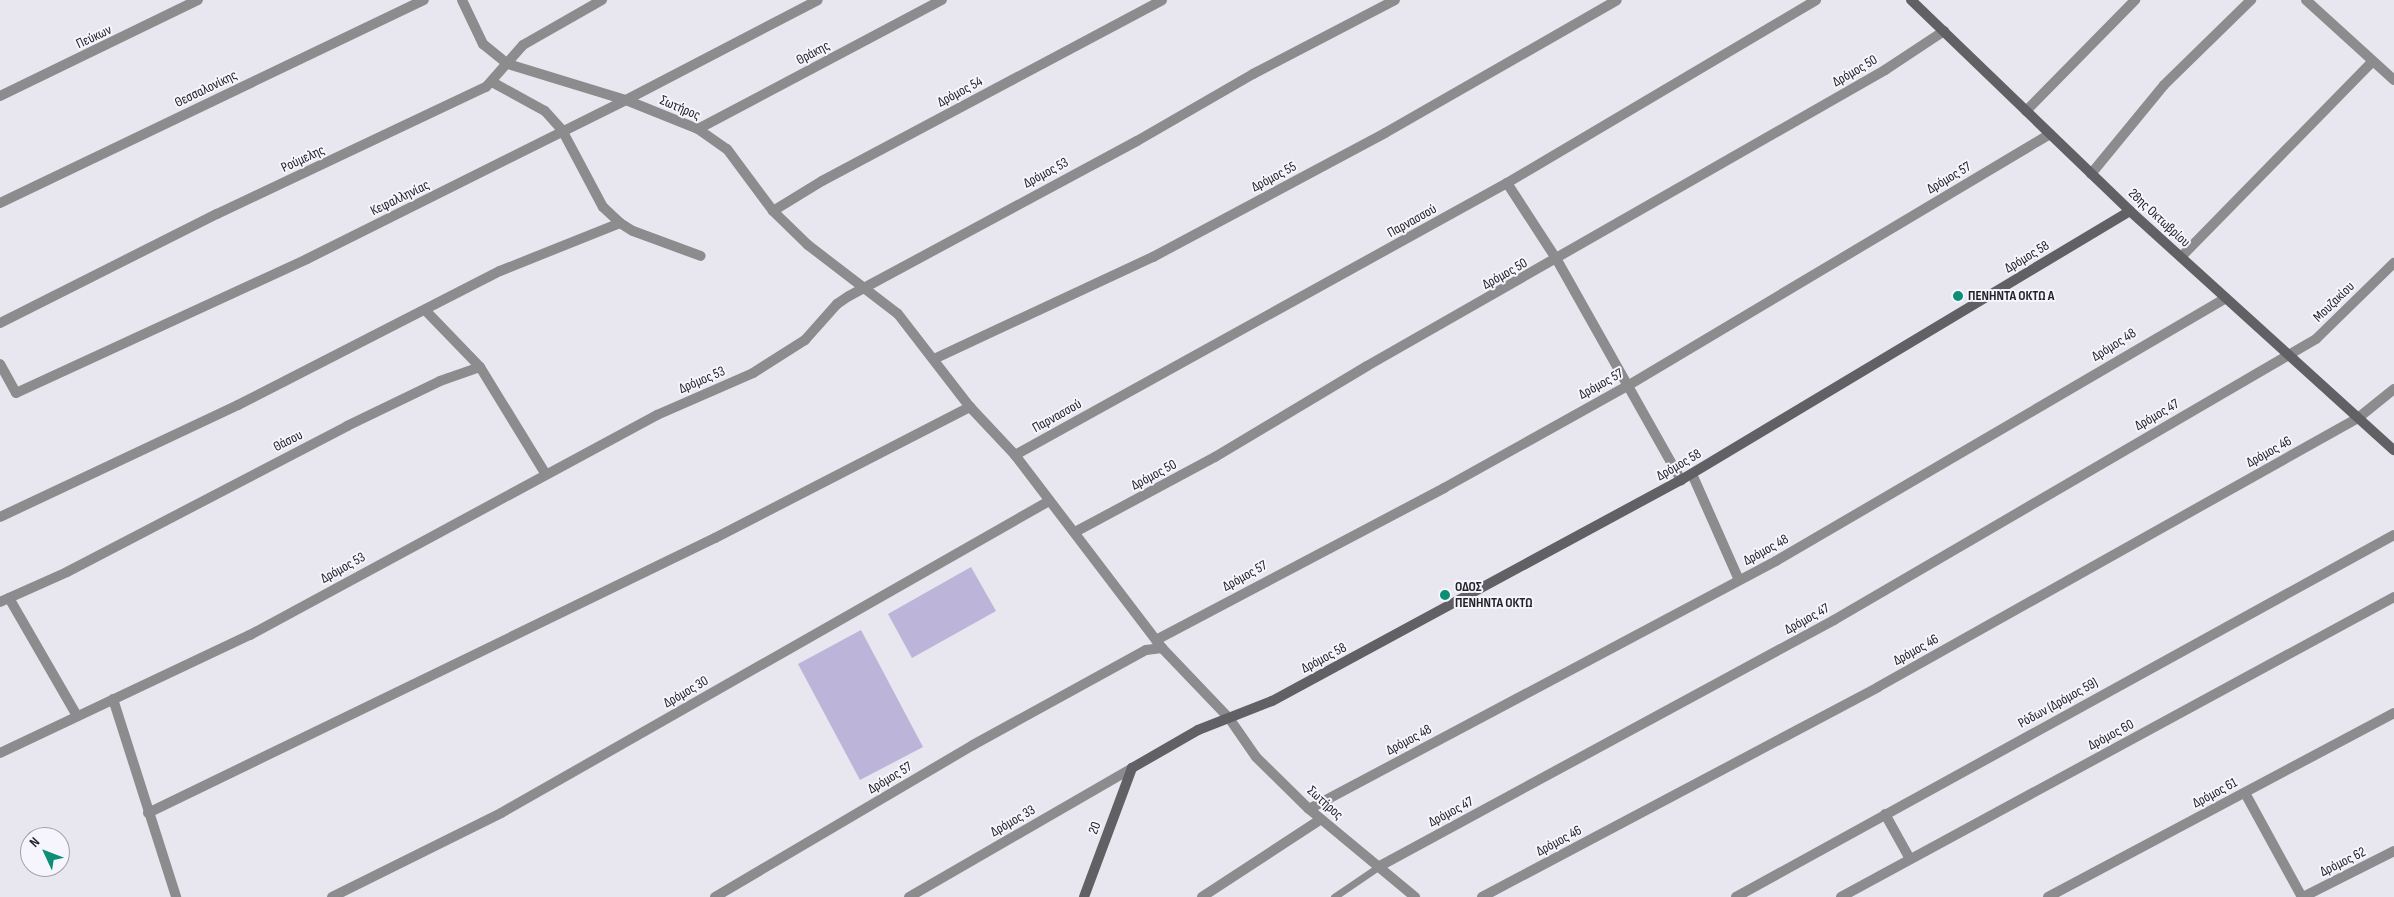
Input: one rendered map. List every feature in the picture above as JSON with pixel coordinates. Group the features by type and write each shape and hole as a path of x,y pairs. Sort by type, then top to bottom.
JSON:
{"street":[{"name":"Πεύκων","path":"0,96 198,0"},
{"name":"Θεσσαλονίκης","path":"0,202 424,0"},
{"name":"Σωτήρος","path":"462,0 483,44 508,64 626,100 698,129 727,149 773,211 808,245 866,287 898,314 970,406 1015,455 1159,644 1229,718 1256,757 1309,809 1415,897"},
{"name":"Ρούμελης","path":"0,323 217,214 486,88 523,45 537,35 602,0"},
{"name":"Κεφαλληνίας","path":"0,364 16,393 307,259 562,130 626,100 818,0"},
{"name":"Θράκης","path":"698,129 942,0"},
{"name":"Δρόμος 54","path":"773,211 822,181 1162,0"},
{"name":"Δρόμος 53","path":"0,753 250,635 546,473 657,415 753,373 805,340 837,304 866,287 1137,141 1253,74 1395,0"},
{"name":"Δρόμος 55","path":"934,359 1153,257 1386,133 1617,0"},
{"name":"Παρνασσού","path":"1015,455 1507,183 1816,0"},
{"path":"2026,111 2135,0"},
{"path":"2091,174 2164,85 2251,0"},
{"path":"2306,0 2394,80"},
{"name":"28ης Οκτωβρίου","path":"1915,2 2130,212 2394,450"},
{"name":"Δρόμος 50","path":"1075,532 1216,457 1368,366 1557,260 1885,70 1944,31"},
{"path":"2181,257 2373,61"},
{"path":"492,82 545,111 562,130 603,207 620,223 632,231 702,256"},
{"name":"Δρόμος 57","path":"715,897 981,740 1629,385 2050,134"},
{"path":"1507,183 1557,260 1681,480"},
{"name":"Δρόμος 58","path":"1132,768 1198,730 1272,701 1692,474 2130,212"},
{"path":"0,517 238,405 426,311 500,271 620,223"},
{"name":"Μουζακίου","path":"2288,354 2316,339 2394,263"},
{"name":"Δρόμος 48","path":"1309,809 1739,580 2226,298"},
{"path":"426,311 480,367 546,473"},
{"name":"Δρόμος 47","path":"1378,867 1834,620 2288,354"},
{"name":"Θάσου","path":"4,600 67,572 406,397 480,367"},
{"name":"Δρόμος 46","path":"1482,897 1878,687 2358,418 2394,390"},
{"path":"148,814 715,538 970,406"},
{"path":"1692,474 1739,580"},
{"name":"Δρόμος 30","path":"332,897 501,813 1050,501"},
{"name":"Ρόδων (Δρόμος 59)","path":"1736,897 2394,535"},
{"name":"Δρόμος 60","path":"1840,897 2394,597"},
{"path":"4,600 77,716"},
{"path":"113,699 148,814 176,897"},
{"name":"Δρόμος 61","path":"2048,897 2394,713"},
{"name":"Δρόμος 33","path":"909,897 1132,768"},
{"name":"20","path":"1084,897 1132,768"},
{"path":"2245,793 2303,897"},
{"path":"1885,814 1910,859"},
{"path":"1202,897 1322,819"},
{"name":"Δρόμος 62","path":"2303,897 2394,851"}],"lane":[{"name":"Δρόμος 47","path":"1334,897 1378,867"}],"shaded area":[{"path":"971,567 996,611 912,658 888,614"},
{"path":"861,630 923,747 860,780 798,664"}],"place":[{"name":"ΠΕΝΗΝΤΑ ΟΚΤΩ Α","path":"1958,296"},
{"name":"ΟΔΟΣ ΠΕΝΗΝΤΑ ΟΚΤΩ","path":"1445,595"}]}
